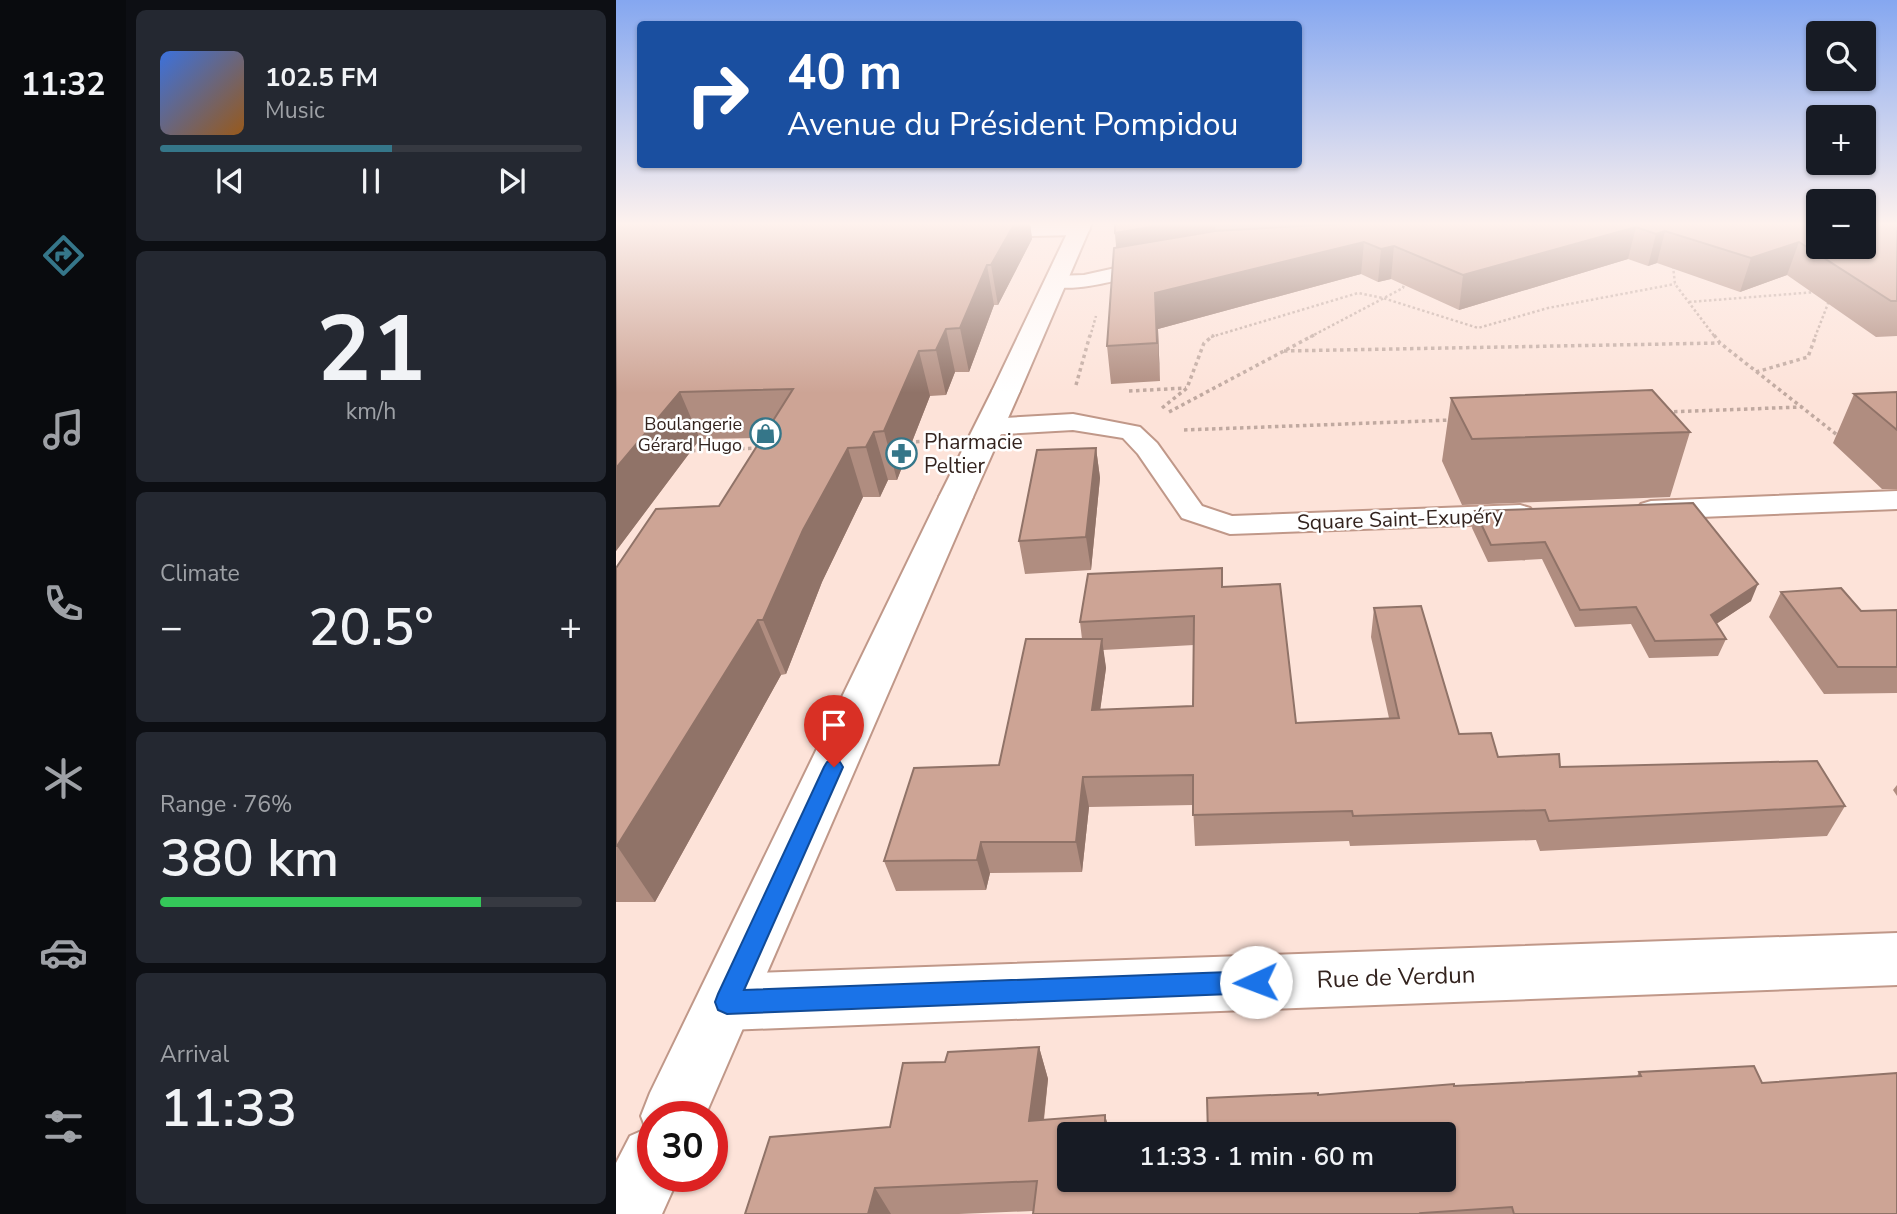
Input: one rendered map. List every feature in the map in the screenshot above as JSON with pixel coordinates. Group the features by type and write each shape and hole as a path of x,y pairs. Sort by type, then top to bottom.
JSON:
{"street":[{"path":"680,1101 1056,282"},
{"name":"Rue de Verdun","path":"727,1002 1897,959"},
{"path":"627,1214 637,1192"}],"lane":[{"path":"1056,282 1086,280"},
{"path":"988,427 1073,422 1131,432"},
{"name":"Square Saint-Exupéry","path":"1131,432 1148,449 1192,512 1230,525 1550,513"},
{"path":"1619,511 1897,500"}],"path":[{"path":"1131,432 1403,288 1405,280"},
{"path":"1675,280 1675,284 1720,343 1844,440"},
{"path":"1131,432 1187,388 1204,344 1214,335 1358,293 1383,298 1478,328 1548,308 1675,284"},
{"path":"1688,302 1817,292 1830,298 1808,357 1756,372"},
{"path":"1097,313 1072,398 1131,432 1452,420"},
{"path":"1284,351 1720,343"},
{"path":"1662,412 1802,407"},
{"path":"905,442 933,441"},
{"path":"685,451 768,447"}],"building":[{"path":"616,280 981,280 960,328 946,329 936,350 919,351 884,431 874,432 866,447 848,448 803,530 763,620 758,620 617,846 616,568 656,509 719,506 793,389 680,392 616,468"},
{"path":"1112,280 1210,280 1155,293 1157,343 1107,346"},
{"path":"1858,280 1897,280 1897,301 1891,301"},
{"path":"1652,390 1690,432 1472,439 1451,398"},
{"path":"1897,392 1897,430 1854,394"},
{"path":"1096,448 1086,537 1019,541 1037,450"},
{"path":"1693,503 1758,584 1711,615 1726,639 1655,641 1636,607 1580,610 1545,542 1491,545 1475,511"},
{"path":"1222,568 1222,587 1280,584 1296,723 1399,718 1374,608 1421,606 1459,734 1491,733 1498,757 1559,754 1560,767 1817,761 1845,806 1549,821 1545,810 1353,816 1352,811 1193,815 1193,775 1083,777 1076,842 981,842 977,860 884,861 914,768 999,765 1026,639 1102,639 1092,710 1193,706 1194,616 1080,622 1088,574"},
{"path":"1841,588 1861,611 1897,610 1897,667 1838,667 1781,592"},
{"path":"1039,1047 1029,1121 1105,1115 1105,1122 1057,1122 1057,1192 1456,1192 1456,1122 1208,1122 1207,1098 1318,1095 1454,1084 1641,1076 1639,1072 1754,1066 1762,1083 1897,1073 1897,1214 1514,1214 1512,1207 1422,1214 1033,1214 1037,1181 875,1188 868,1214 745,1214 770,1137 890,1127 903,1063 945,1062 948,1052"}],"place":[{"name":"Boulangerie Gérard Hugo","path":"765,434"},
{"name":"Pharmacie Peltier","path":"901,454"}],"route":[{"path":"834,767 727,1002 1256,982"}]}
